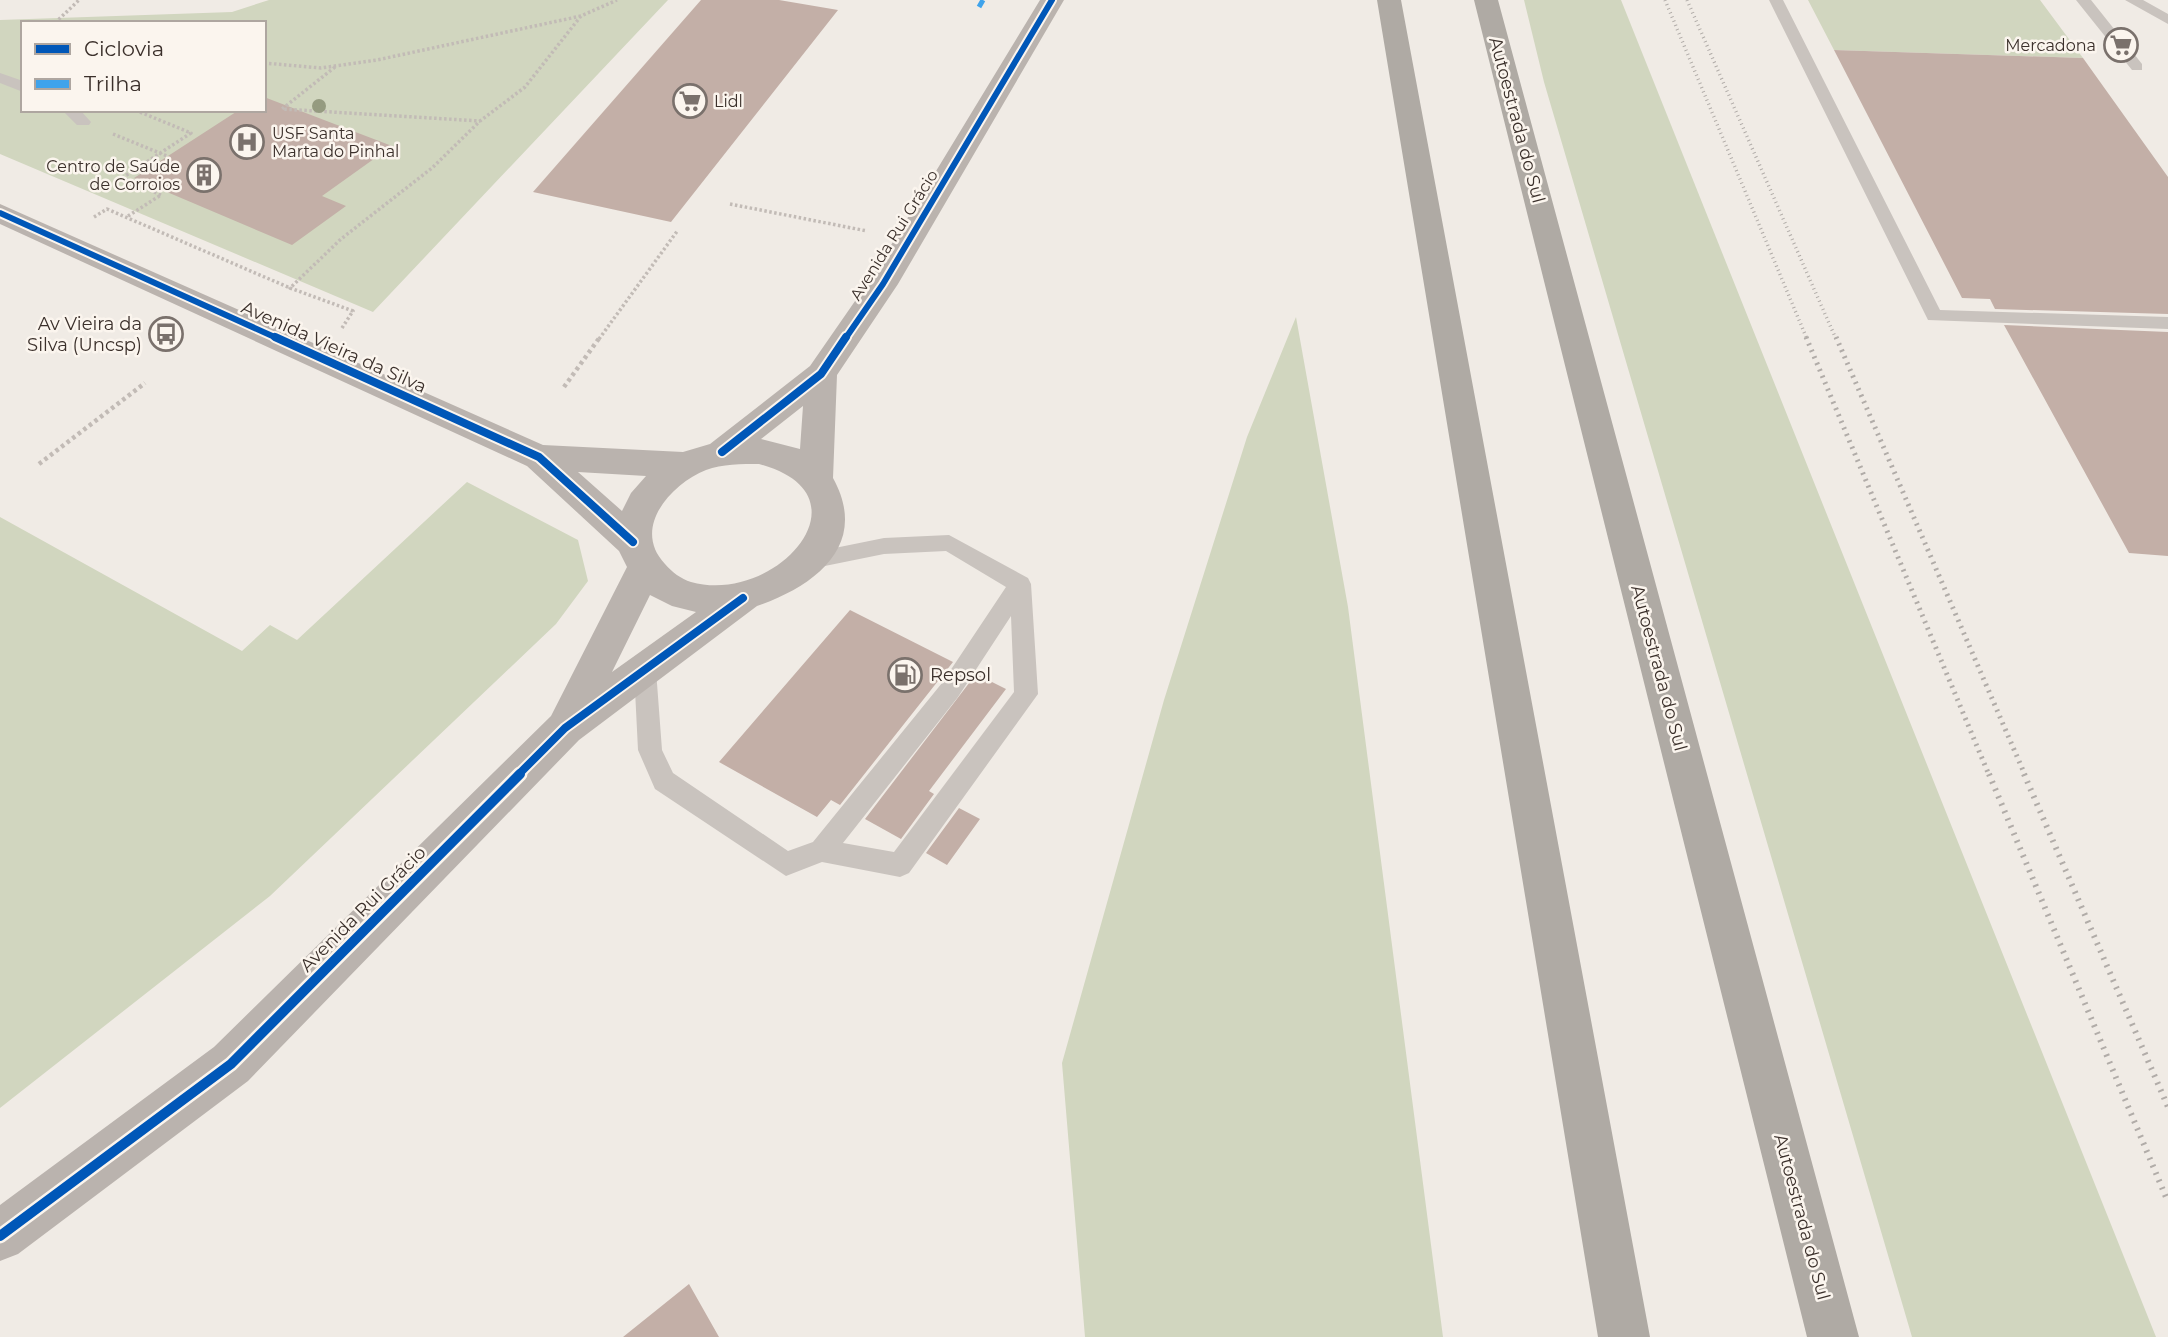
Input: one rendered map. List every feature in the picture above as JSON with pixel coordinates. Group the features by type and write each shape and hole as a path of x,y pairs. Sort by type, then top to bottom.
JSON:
{"highway":[{"path":"1389,0 1624,1337"},
{"name":"Autoestrada do Sul","path":"1486,0 1833,1337"}],"street":[{"name":"Avenida Rui Grácio","path":"722,452 821,374 883,284 1052,0"},
{"name":"Avenida Vieira da Silva","path":"0,213 539,457 638,555"},
{"path":"816,478 821,374"},
{"path":"759,451 792,460 816,478 829,503 827,532 810,561 780,584 743,598 702,600 668,589 638,555 638,512 657,485 687,465 722,452 759,451"},
{"name":"Avenida Vieira da Silva","path":"539,457 687,465"},
{"name":"Avenida Rui Grácio","path":"565,728 638,555"},
{"name":"Avenida Rui Grácio","path":"0,1236 231,1064 565,728 743,598"}],"lane":[{"path":"1776,0 1934,316 2168,323"},
{"path":"2083,0 2137,67"},
{"path":"2132,0 2168,20"},
{"path":"0,78 21,86"},
{"path":"72,112 83,122"},
{"path":"810,561 884,546 949,542 1020,584"},
{"path":"645,670 650,750 664,781 786,863 822,850 900,864 1026,694 1020,584"},
{"path":"822,850 950,691 1020,584"}],"path":[{"path":"57,21 79,0"},
{"path":"266,63 336,67 415,53 580,16 617,0"},
{"path":"290,288 341,239 432,167 480,121 525,87 580,16"},
{"path":"336,67 282,109 480,121"},
{"path":"140,112 191,133 122,178 161,195 128,217 290,288 353,312 321,360"},
{"path":"83,122 167,156"},
{"path":"730,204 868,231"},
{"path":"564,387 678,230"},
{"path":"39,464 145,383"}],"green space":[{"path":"269,0 668,0 373,312 0,154 0,20 232,12"},
{"path":"1524,0 1621,0 2156,1337 1912,1337 1544,82"},
{"path":"1808,0 2040,0 2083,58 1834,50"},
{"path":"1296,317 1348,607 1443,1337 1085,1337 1062,1063 1164,700 1247,437"},
{"path":"467,482 578,540 588,581 556,624 270,896 0,1108 0,517 242,651 270,625 297,640"}],"building":[{"name":"Lidl","path":"701,0 779,0 838,10 671,222 533,192"},
{"path":"1834,50 2083,58 2168,177 2168,314 1995,309 1990,299 1962,298"},
{"name":"Centro de Saúde de Corroios","path":"266,98 392,146 322,196 346,206 292,245 134,178 236,112 266,112"},
{"path":"2004,325 2168,332 2168,556 2129,553"},
{"path":"850,610 953,662 840,805 831,800 817,817 719,762"},
{"path":"976,674 1006,689 929,791 934,794 901,839 865,819"},
{"path":"959,808 980,819 947,865 926,853"},
{"path":"689,1284 719,1337 623,1337"}],"railway":[{"path":"1665,0 1807,339"},
{"path":"1687,0 1836,339"},
{"path":"1806,337 1989,775"},
{"path":"1836,337 2025,775"},
{"path":"1989,774 2168,1202"},
{"path":"2024,774 2168,1107"}],"marked path":[{"path":"979,7 983,0"}],"cycle path":[{"path":"722,452 821,374 883,284 1052,0"},
{"path":"0,213 539,457 633,542"},
{"path":"0,1236 231,1064 565,728 743,598"}],"place":[{"name":"Mercadona","path":"2121,45"},
{"name":"Lidl","path":"690,101"},
{"name":"USF Santa Marta do Pinhal","path":"247,142"},
{"name":"Centro de Saúde de Corroios","path":"204,175"},
{"name":"Av Vieira da Silva (Uncsp)","path":"166,334"},
{"name":"Repsol","path":"905,675"}]}
